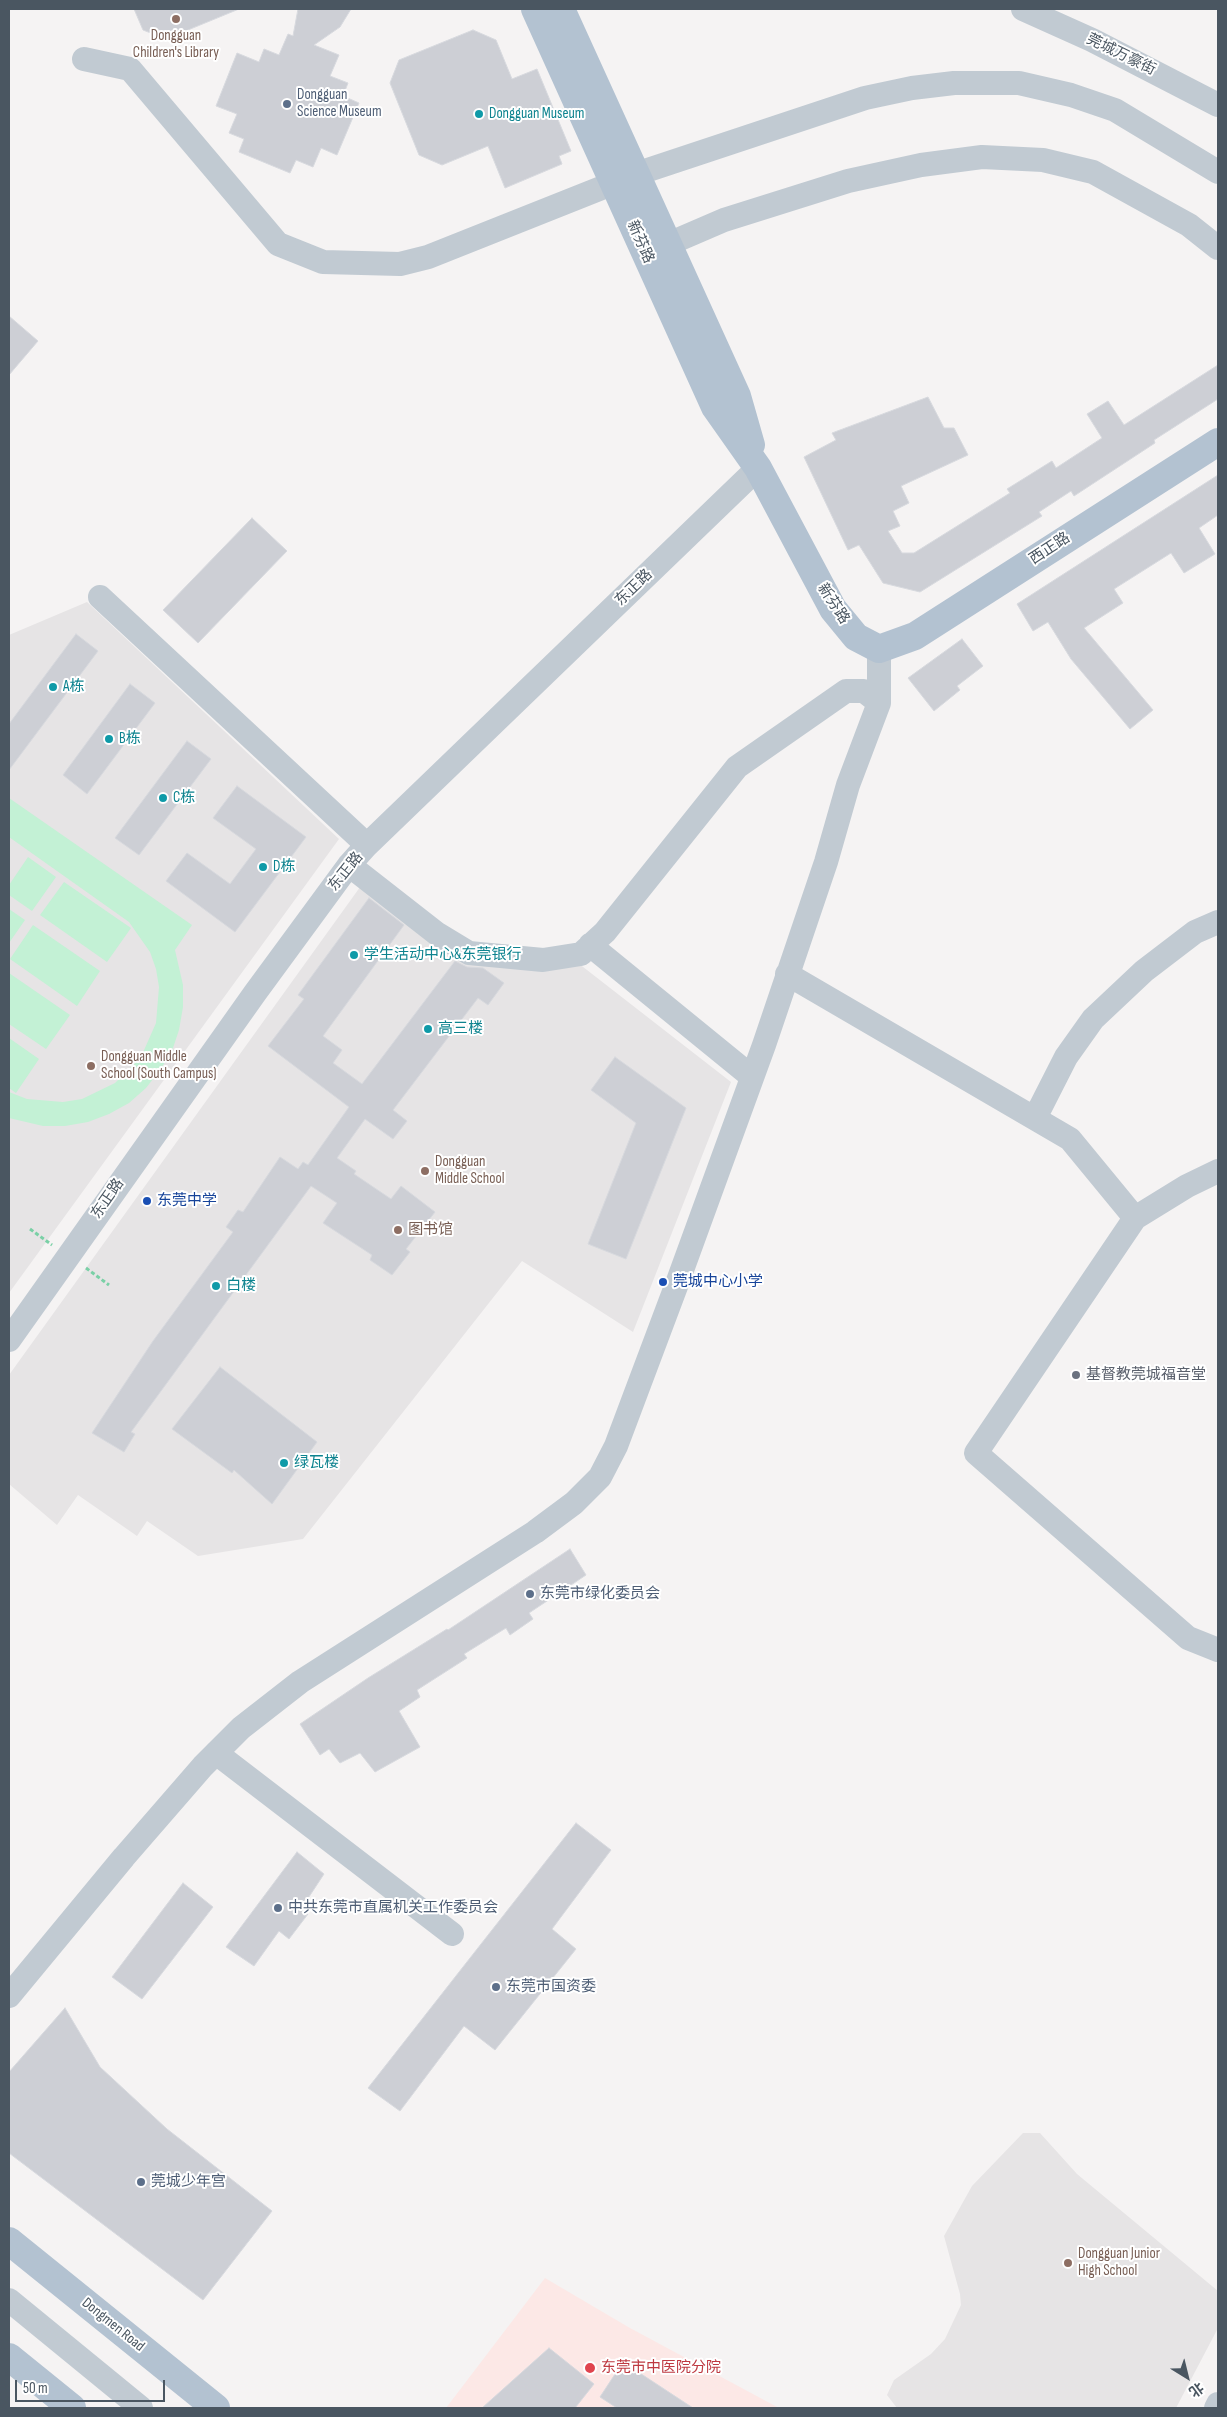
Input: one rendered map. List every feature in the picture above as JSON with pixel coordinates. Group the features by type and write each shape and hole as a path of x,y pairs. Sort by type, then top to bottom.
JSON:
{"main road":[{"name":"新芬路","path":"535,9 625,178"},
{"name":"新芬路","path":"561,9 625,178 657,249 715,407 758,468 833,609 856,637 879,649"},
{"name":"西正路","path":"879,649 915,636 1218,442"},
{"name":"Dongmen Road","path":"9,2242 216,2408"},
{"path":"9,2357 72,2408"}],"street":[{"name":"莞城万豪街","path":"1023,9 1092,40 1218,105"},
{"path":"84,59 130,69 278,244 322,262 400,264 428,257 625,178 865,98 912,88 954,83 1019,83 1071,95 1116,110 1218,172"},
{"path":"657,249 724,220 848,181 921,165 982,157 1043,160 1093,172 1189,225 1218,248"},
{"name":"东正路","path":"9,1340 255,993 349,865 367,845 758,468"},
{"path":"100,597 367,845"},
{"path":"9,1996 124,1857 216,1752 241,1728 300,1682 535,1532 574,1503 600,1477 616,1446 752,1077 826,862 848,785 879,704 879,649"},
{"path":"349,865 436,933 469,952 543,960 581,954 605,932 737,767 846,691 864,691 879,704"},
{"path":"1035,1118 1066,1057 1093,1019 1144,971 1195,932 1218,922"},
{"path":"590,945 752,1077"},
{"path":"787,974 1070,1139 1135,1218"},
{"path":"1218,1171 1187,1186 1135,1218 976,1452 1188,1638 1218,1650"},
{"path":"216,1752 452,1934"},
{"path":"9,2300 141,2408"},
{"path":"1216,2408 1218,2404"}],"shaded area":[{"name":"Dongguan Middle School (South Campus)","path":"87,602 339,839 9,1293 9,635"},
{"name":"Dongguan Middle School","path":"368,876 466,955 578,963 731,1082 633,1332 522,1261 303,1539 198,1556 147,1521 137,1536 78,1495 57,1525 9,1484 9,1375"},
{"name":"Dongguan Junior High School","path":"1023,2133 1040,2133 1077,2174 1218,2291 1218,2328 1176,2408 897,2408 887,2395 894,2380 931,2354 945,2339 961,2305 960,2294 944,2236 972,2186"},
{"name":"东莞市中医院分院","path":"545,2278 630,2328 779,2408 446,2408"}],"green space":[{"path":"9,798 192,925 175,950 183,985 183,1007 179,1030 172,1051 146,1088 129,1103 109,1114 88,1122 65,1126 43,1126 9,1118 9,1092 27,1099 63,1102 82,1099 115,1083 141,1057 156,1023 159,987 156,969 150,952 129,922 9,837"},
{"path":"28,857 56,877 32,911 9,895 9,885"},
{"path":"64,882 131,928 107,962 40,915"},
{"path":"9,909 25,920 9,943"},
{"path":"33,925 100,971 77,1006 10,959"},
{"path":"9,973 70,1015 46,1049 9,1024"},
{"path":"9,1038 39,1059 16,1093 9,1088"}],"building":[{"name":"Dongguan Children's Library","path":"134,9 239,9 166,39 143,30"},
{"name":"Dongguan Science Museum","path":"298,9 351,9 340,27 314,45 339,55 330,76 348,83 343,96 359,103 337,155 321,148 313,167 296,160 290,173 239,152 244,139 229,133 237,114 216,106 237,53 259,62 264,49 279,55 288,34 293,36"},
{"name":"Dongguan Museum","path":"473,30 496,40 512,79 537,69 571,151 559,156 562,164 505,188 488,146 442,165 419,155 390,83 399,60"},
{"path":"9,316 38,341 9,375"},
{"path":"1218,365 1218,399 1154,440 1155,443 1074,496 1071,491 1039,512 1042,516 920,592 883,583 859,545 848,550 804,457 836,440 832,433 928,397 944,428 954,428 968,455 901,486 909,503 893,511 900,526 888,531 902,553 914,553 1010,493 1007,489 1052,461 1056,468 1102,438 1087,414 1108,401 1124,425"},
{"path":"1218,475 1218,515 1199,528 1215,554 1184,573 1171,553 1114,589 1123,603 1084,628 1153,710 1130,729 1071,659 1048,622 1033,631 1017,604"},
{"path":"252,518 287,551 198,643 163,610"},
{"name":"A栋","path":"76,634 98,651 9,770 9,724"},
{"path":"962,639 983,666 957,686 960,690 934,711 908,678"},
{"name":"B栋","path":"130,684 155,703 87,794 63,775"},
{"name":"C栋","path":"187,741 211,759 139,855 115,838"},
{"name":"D栋","path":"237,786 306,837 235,932 166,881 187,853 230,884 256,849 213,818"},
{"path":"369,898 404,925 323,1036 342,1050 333,1063 362,1084 455,961 467,967 483,968 504,983 488,1005 478,998 393,1110 407,1121 393,1139 365,1119 337,1158 356,1171 354,1174 391,1199 401,1186 435,1212 406,1249 410,1252 392,1275 370,1260 372,1255 323,1223 337,1203 311,1186 131,1432 135,1434 124,1452 92,1433 153,1341 233,1232 226,1227 238,1210 243,1212 280,1157 298,1169 303,1162 308,1165 349,1107 268,1046 304,999 298,995"},
{"path":"615,1057 686,1108 626,1259 588,1244 636,1123 591,1090"},
{"path":"220,1367 317,1442 272,1504 234,1470 232,1473 172,1429"},
{"path":"570,1549 586,1575 529,1613 533,1619 510,1635 506,1628 464,1654 467,1658 417,1690 420,1697 399,1711 420,1747 375,1772 360,1753 340,1763 329,1749 320,1755 300,1724 368,1678 448,1630"},
{"name":"东莞市国资委","path":"576,1823 611,1850 552,1929 576,1949 495,2050 464,2026 400,2111 368,2088"},
{"name":"中共东莞市直属机关工作委员会","path":"297,1852 324,1874 301,1909 308,1914 289,1939 279,1931 254,1966 226,1947"},
{"path":"183,1883 213,1907 142,1999 112,1977"},
{"name":"莞城少年宫","path":"65,2008 100,2067 167,2129 272,2211 203,2300 9,2153 9,2072"},
{"path":"549,2348 594,2384 575,2408 482,2408"},
{"path":"623,2362 693,2408 617,2408 600,2397"}],"place":[{"name":"Dongguan Children's Library","path":"176,19"},
{"name":"Dongguan Science Museum","path":"287,104"},
{"name":"Dongguan Museum","path":"479,114"},
{"name":"A栋","path":"53,687"},
{"name":"B栋","path":"109,739"},
{"name":"C栋","path":"163,798"},
{"name":"D栋","path":"263,867"},
{"name":"学生活动中心&东莞银行","path":"354,955"},
{"name":"高三楼","path":"428,1029"},
{"name":"Dongguan Middle School (South Campus)","path":"91,1066"},
{"name":"Dongguan Middle School","path":"425,1171"},
{"name":"东莞中学","path":"147,1201"},
{"name":"图书馆","path":"398,1230"},
{"name":"莞城中心小学","path":"663,1282"},
{"name":"白楼","path":"216,1286"},
{"name":"基督教莞城福音堂","path":"1076,1375"},
{"name":"绿瓦楼","path":"284,1463"},
{"name":"东莞市绿化委员会","path":"530,1594"},
{"name":"中共东莞市直属机关工作委员会","path":"278,1908"},
{"name":"东莞市国资委","path":"496,1987"},
{"name":"莞城少年宫","path":"141,2182"},
{"name":"Dongguan Junior High School","path":"1068,2263"},
{"name":"东莞市中医院分院","path":"590,2368"}]}
